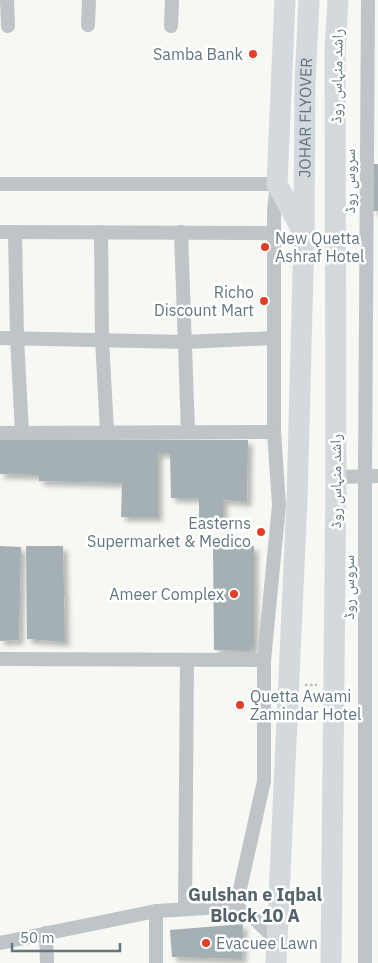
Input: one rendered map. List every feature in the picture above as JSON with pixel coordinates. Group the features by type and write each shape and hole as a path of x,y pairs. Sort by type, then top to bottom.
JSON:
{"main road":[{"path":"276,963 274,782 304,235 277,184 285,0"},
{"name":"JOHAR FLYOVER","path":"304,235 305,85 309,0"},
{"name":"راشد منہاس روڈ","path":"331,963 336,477 335,52 338,0"}],"street":[{"path":"7,0 8,26"},
{"path":"88,25 89,0"},
{"path":"171,26 172,0"},
{"name":"سروس روڈ","path":"365,963 372,476 368,0"},
{"path":"0,184 277,184 274,211 274,432 288,503 264,660 274,782 236,907"},
{"path":"0,232 275,233"},
{"path":"15,232 17,338 22,433"},
{"path":"101,232 102,339 107,432"},
{"path":"181,232 188,432"},
{"path":"0,338 186,342 274,338"},
{"path":"0,433 274,432"},
{"path":"336,477 372,476"},
{"path":"0,659 264,660"},
{"path":"185,909 186,660"},
{"path":"0,942 156,911 236,907 256,920 277,941"},
{"path":"156,911 156,963"},
{"path":"46,933 47,963"}],"path":[{"path":"299,685 318,685"}],"building":[{"path":"374,164 378,164 378,211 373,211"},
{"path":"0,439 248,440 247,502 223,500 223,521 199,521 199,498 171,498 170,453 158,453 158,517 121,517 122,483 39,481 39,475 0,474"},
{"path":"0,546 21,547 19,640 0,641"},
{"path":"26,546 63,546 65,642 27,639"},
{"name":"Ameer Complex","path":"213,546 254,546 254,646 249,651 214,650"},
{"name":"Evacuee Lawn","path":"243,924 242,959 172,957 170,930"}],"place":[{"name":"Samba Bank","path":"253,54"},
{"name":"New Quetta Ashraf Hotel","path":"265,247"},
{"name":"Richo Discount Mart","path":"264,301"},
{"name":"Easterns Supermarket & Medico","path":"261,532"},
{"name":"Ameer Complex","path":"234,594"},
{"name":"Quetta Awami Zamindar Hotel","path":"240,705"},
{"name":"Evacuee Lawn","path":"206,943"}],"district":[{"name":"Gulshan e Iqbal Block 10 A","path":"255,905"}]}
